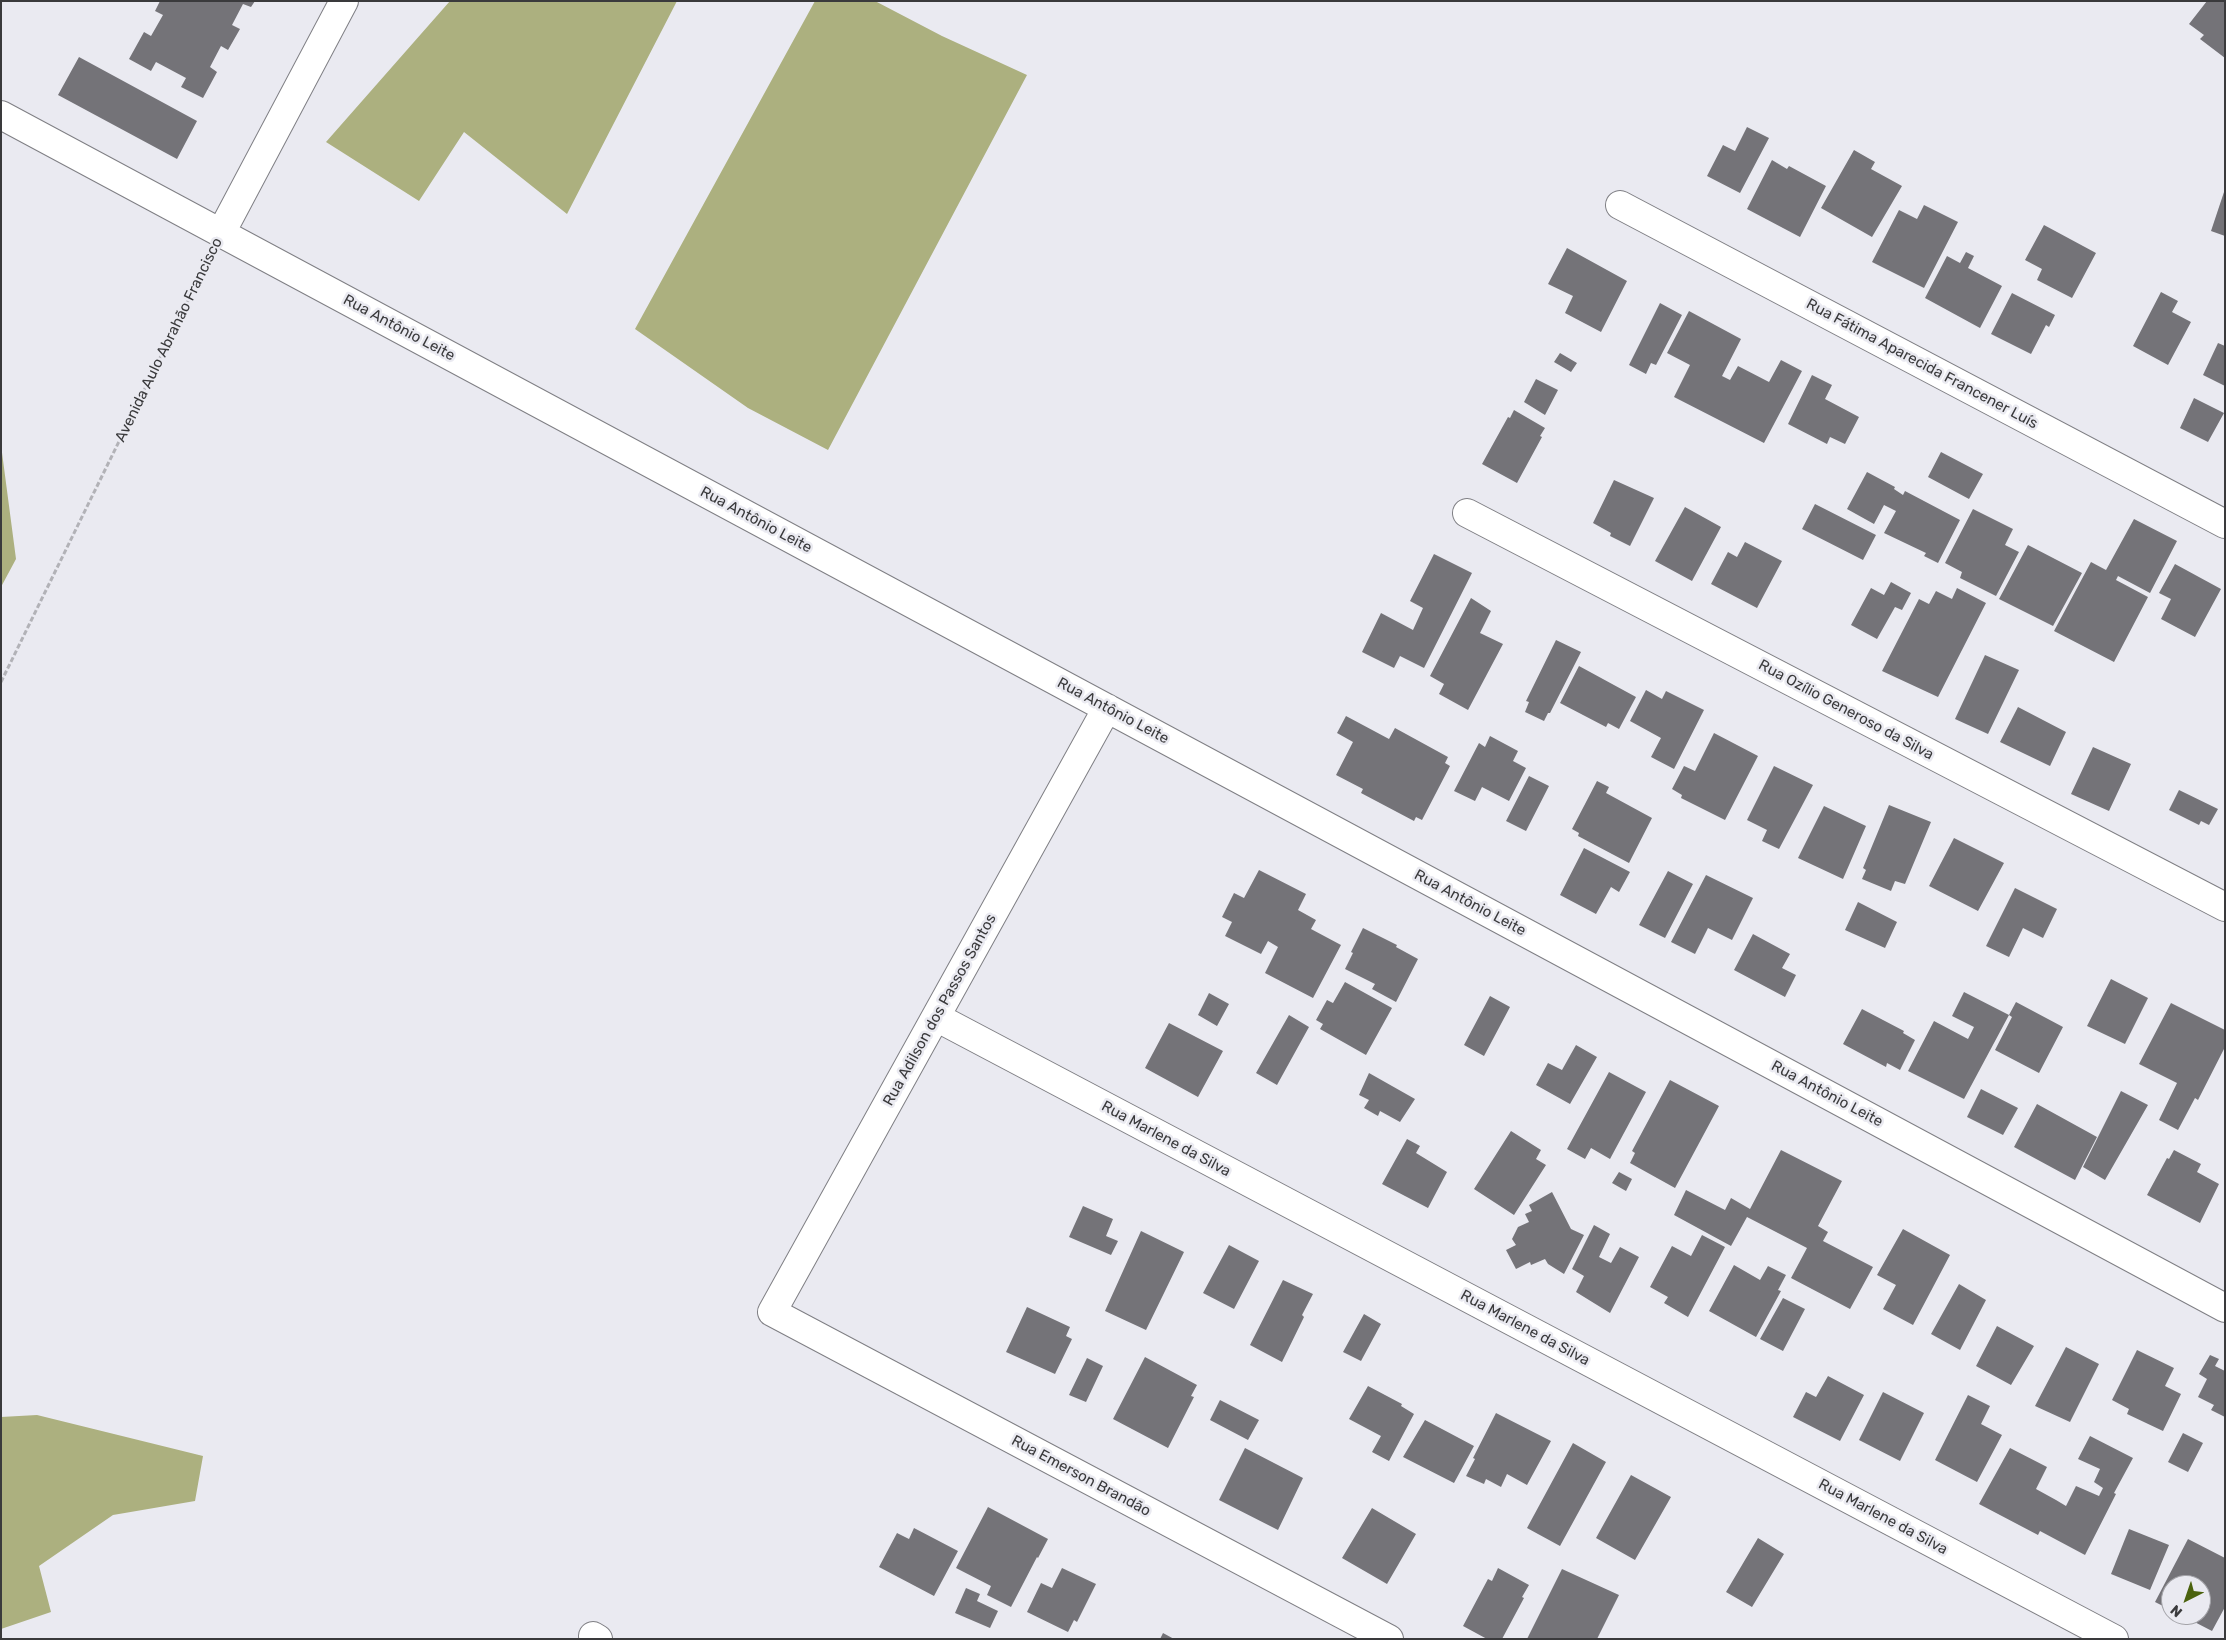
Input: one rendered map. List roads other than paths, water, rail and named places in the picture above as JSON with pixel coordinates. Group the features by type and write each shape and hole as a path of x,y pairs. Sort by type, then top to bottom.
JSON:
{"street":[{"name":"Avenida Aulo Abrahão Francisco","path":"221,233 344,1"},
{"name":"Rua Antônio Leite","path":"1,115 2225,1308"},
{"name":"Rua Fátima Aparecida Francener Luís","path":"1620,205 2225,524"},
{"name":"Rua Ozílio Generoso da Silva","path":"1468,513 2225,907"},
{"name":"Rua Adilson dos Passos Santos","path":"772,1312 1107,708"},
{"name":"Rua Marlene da Silva","path":"936,1017 2114,1639"},
{"name":"Rua Emerson Brandão","path":"772,1312 1389,1639"}]}
